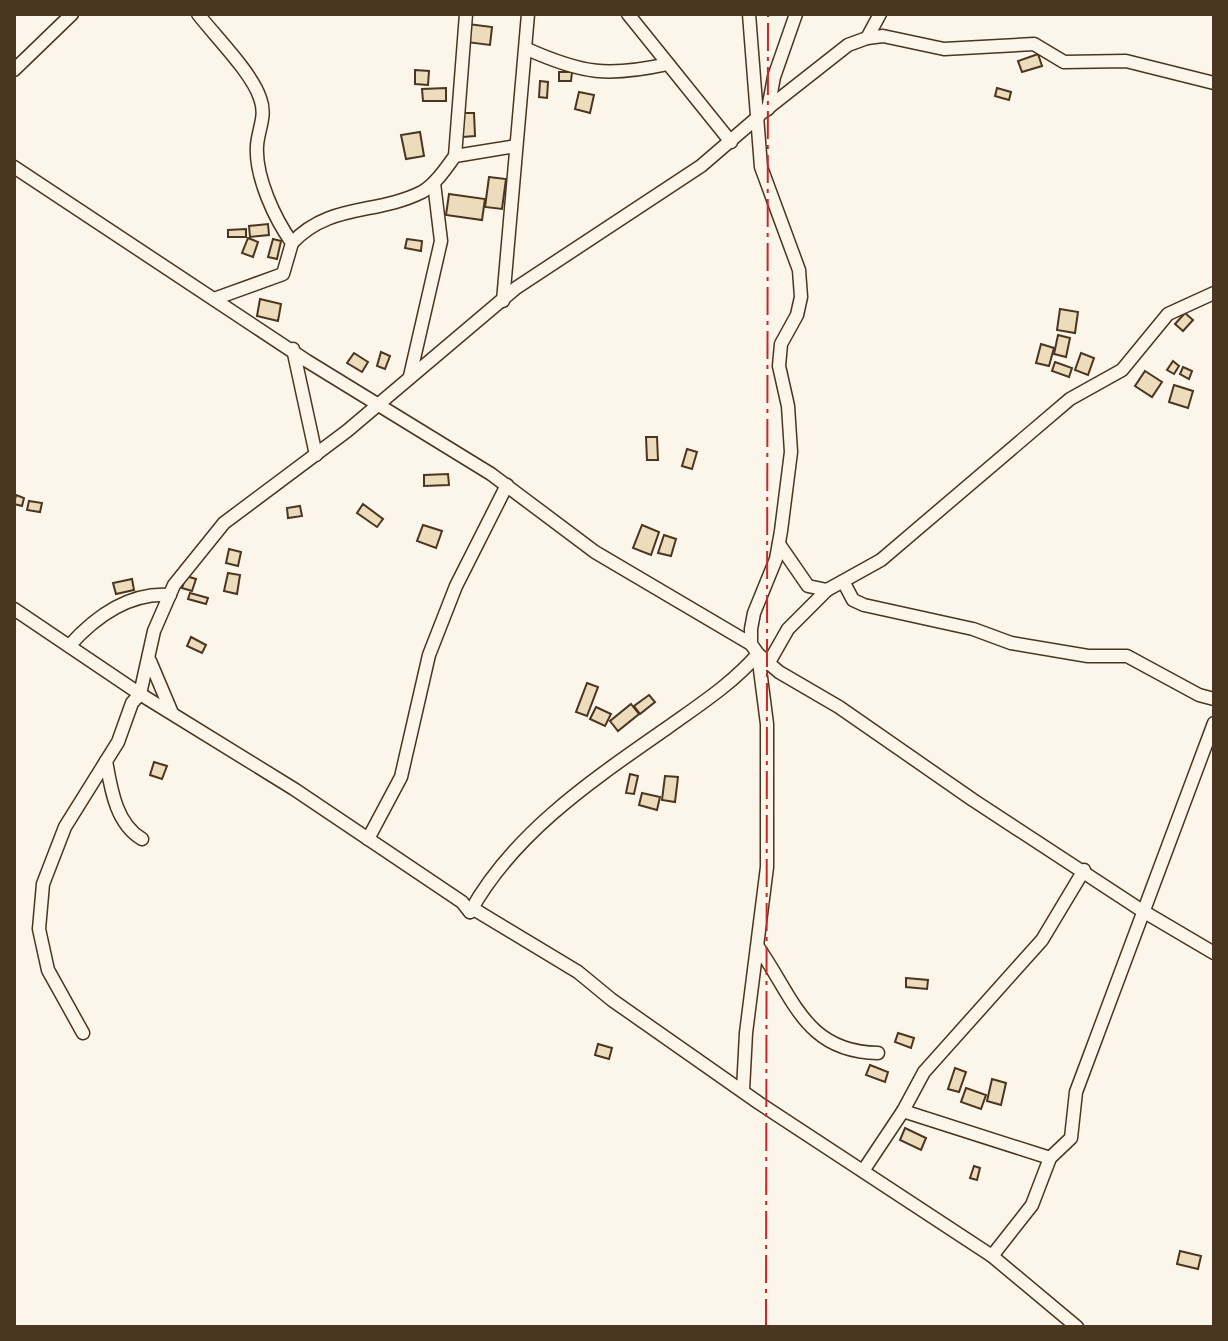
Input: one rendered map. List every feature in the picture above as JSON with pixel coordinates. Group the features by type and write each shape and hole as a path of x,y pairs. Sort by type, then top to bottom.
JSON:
{"street":[{"path":"14,70 72,14"},
{"path":"198,14 223,43 260,97 264,115 257,144 258,160 275,214 292,243"},
{"path":"214,299 283,274 292,243 325,217 370,209 421,192 434,183 455,156 466,14"},
{"path":"503,301 528,14"},
{"path":"628,14 731,142"},
{"path":"749,14 762,114"},
{"path":"743,1090 767,867 767,724 754,649 754,613 779,544 791,452 780,355 781,344 797,315 801,282 761,167 755,125 762,114 796,14"},
{"path":"867,38 880,14"},
{"path":"83,1033 48,970 38,911 43,884 65,827 106,761 132,703 140,694 154,631 170,595 224,523 316,455 516,288 701,166 848,45 883,36 906,44 944,49 1034,44 1042,46 1061,61 1126,61 1214,83"},
{"path":"527,49 572,69 593,73 625,73 668,64"},
{"path":"455,156 516,146"},
{"path":"14,167 214,299 507,485 595,552 754,649 768,664 839,707 973,800 1141,910 1214,953"},
{"path":"410,376 441,241 434,183"},
{"path":"779,544 800,579 816,590 827,590 844,583 881,560 1070,399 1122,370 1168,314 1214,293"},
{"path":"293,349 316,455"},
{"path":"368,839 401,777 429,655 456,586 507,485"},
{"path":"844,583 853,600 864,605 958,625 1011,643 1088,656 1127,656 1199,695 1214,699"},
{"path":"768,664 788,629 827,590"},
{"path":"69,646 84,629 120,604 151,593 170,595"},
{"path":"14,609 140,694 368,839 470,912"},
{"path":"470,912 489,878 525,839 585,787 741,674 754,649"},
{"path":"149,655 154,675 172,713"},
{"path":"992,1256 1032,1205 1050,1158 1071,1138 1076,1092 1141,910 1214,723"},
{"path":"106,761 115,801 125,826 142,839"},
{"path":"863,1171 903,1111 924,1072 1042,940 1084,870"},
{"path":"470,912 472,908 578,972 612,1000 743,1090 992,1256 1077,1327"},
{"path":"758,947 802,1017 832,1045 848,1051 878,1053"},
{"path":"903,1111 1050,1158"}],"building":[{"path":"468,24 492,27 490,45 466,42"},
{"path":"1038,54 1042,66 1022,72 1018,61"},
{"path":"415,70 429,71 428,85 415,84"},
{"path":"559,72 572,72 571,81 559,81"},
{"path":"540,81 548,82 547,98 539,97"},
{"path":"446,88 446,101 423,101 422,89"},
{"path":"997,88 1011,92 1009,100 995,96"},
{"path":"579,92 594,95 590,113 575,109"},
{"path":"461,113 474,113 475,136 463,137"},
{"path":"420,132 424,156 406,159 401,135"},
{"path":"489,177 506,179 502,209 485,207"},
{"path":"449,194 485,199 482,220 446,215"},
{"path":"268,224 269,235 250,237 249,226"},
{"path":"246,229 246,237 228,237 228,230"},
{"path":"248,238 258,242 253,257 242,253"},
{"path":"273,239 281,241 277,259 268,257"},
{"path":"407,239 422,241 421,251 405,248"},
{"path":"260,299 281,304 278,321 257,316"},
{"path":"1060,309 1078,312 1075,333 1057,330"},
{"path":"1185,313 1193,320 1183,331 1175,324"},
{"path":"1058,335 1070,338 1066,357 1054,354"},
{"path":"1041,344 1054,348 1049,366 1036,363"},
{"path":"381,352 390,356 385,369 377,366"},
{"path":"354,353 368,362 362,372 347,363"},
{"path":"1081,353 1094,358 1088,375 1075,370"},
{"path":"1173,361 1179,366 1174,374 1167,370"},
{"path":"1055,362 1072,368 1069,377 1052,371"},
{"path":"1183,367 1192,371 1189,379 1180,374"},
{"path":"1145,371 1162,382 1152,397 1135,386"},
{"path":"1174,385 1193,391 1188,408 1169,402"},
{"path":"646,437 657,437 658,460 647,460"},
{"path":"687,449 697,452 692,469 682,466"},
{"path":"448,474 449,485 424,486 424,475"},
{"path":"16,495 24,498 22,506 14,504"},
{"path":"29,501 42,503 40,512 27,510"},
{"path":"363,504 383,519 377,527 357,513"},
{"path":"300,506 302,516 288,518 287,508"},
{"path":"423,525 442,531 436,548 417,541"},
{"path":"642,525 659,532 651,555 633,548"},
{"path":"664,535 676,539 671,556 658,553"},
{"path":"229,549 241,552 238,566 226,563"},
{"path":"228,573 240,575 237,594 224,591"},
{"path":"186,576 196,579 192,591 182,588"},
{"path":"132,579 134,590 116,594 113,583"},
{"path":"190,593 208,598 206,604 188,599"},
{"path":"191,637 206,645 202,653 187,646"},
{"path":"587,683 598,687 587,716 576,712"},
{"path":"649,695 655,702 640,714 634,706"},
{"path":"631,704 639,714 618,731 610,721"},
{"path":"596,707 611,714 605,726 590,719"},
{"path":"154,762 167,766 162,779 150,775"},
{"path":"630,774 638,776 634,794 626,793"},
{"path":"665,776 678,777 675,802 662,800"},
{"path":"642,793 660,797 657,810 639,805"},
{"path":"906,978 928,980 927,989 906,987"},
{"path":"898,1033 914,1038 911,1048 895,1042"},
{"path":"598,1044 612,1048 609,1059 595,1055"},
{"path":"870,1065 888,1072 885,1082 866,1075"},
{"path":"955,1068 966,1072 959,1092 948,1089"},
{"path":"992,1079 1006,1083 1001,1105 987,1101"},
{"path":"966,1088 986,1095 981,1109 961,1102"},
{"path":"905,1128 926,1138 921,1150 900,1140"},
{"path":"974,1166 980,1168 977,1180 970,1178"},
{"path":"1180,1251 1201,1256 1198,1269 1177,1264"}],"power":[{"path":"766,1327 768,14"}]}
